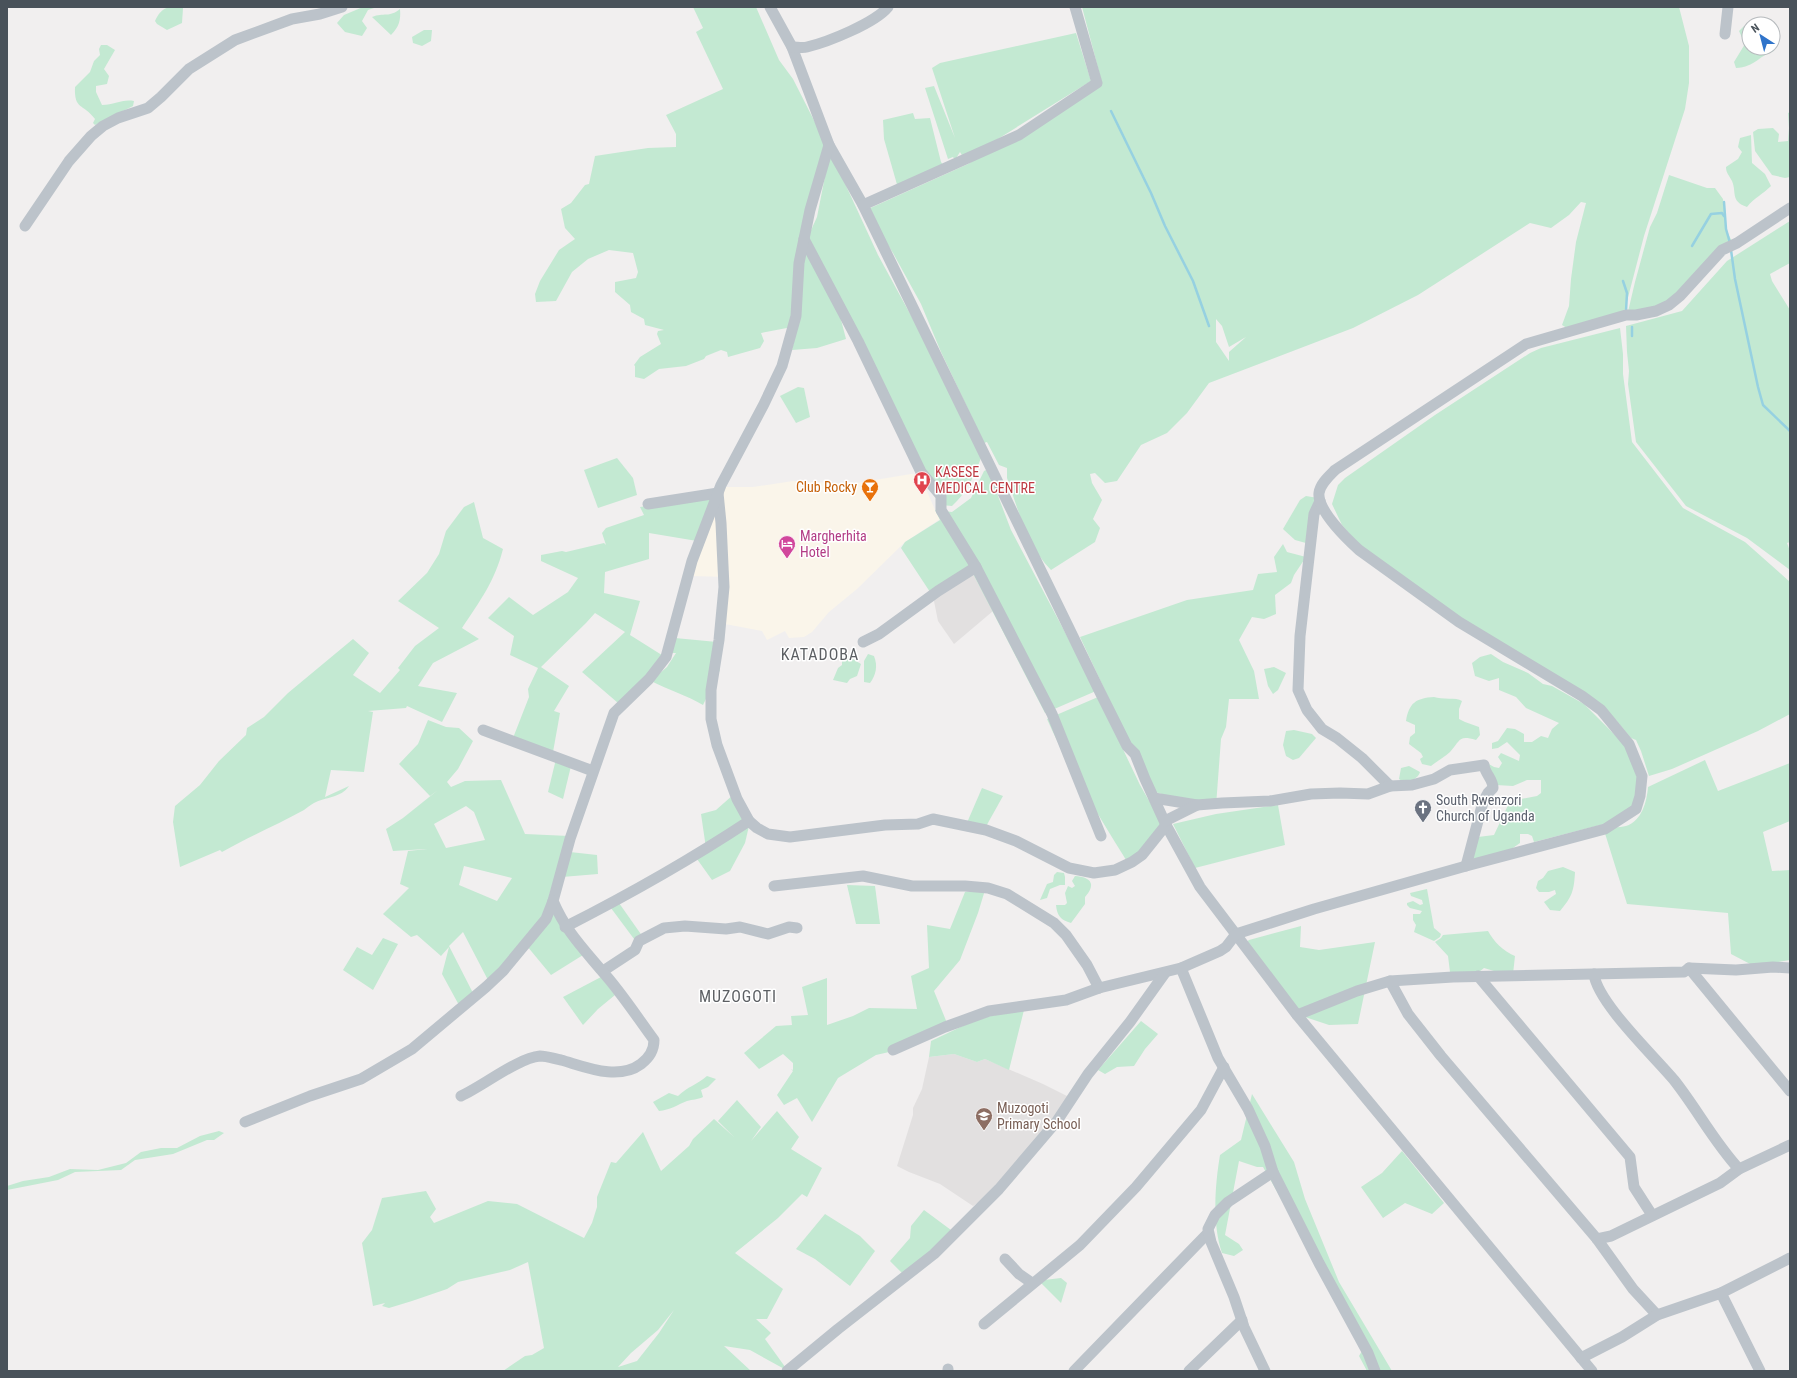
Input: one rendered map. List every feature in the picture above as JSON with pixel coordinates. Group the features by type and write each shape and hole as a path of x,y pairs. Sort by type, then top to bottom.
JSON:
{"street":[{"path":"25,226 69,161 103,126 118,118 131,115 148,108 189,69 235,40 292,19 320,14 342,7"},
{"path":"770,7 792,47 829,145 863,205 986,457 1014,519 1127,746 1136,754 1144,779 1200,887 1297,1015 1592,1371"},
{"path":"792,47 806,47 842,34 874,18 888,7"},
{"path":"863,205 1019,135 1097,83 1075,7"},
{"path":"1725,34 1728,7"},
{"path":"245,1122 310,1096 361,1079 412,1050 494,980 538,930 548,914 592,771 615,711 649,679 666,657 692,561 718,493 782,366 796,316 799,263 810,210 829,145"},
{"path":"893,1050 945,1027 989,1011 1066,1000 1099,988 1181,968 1220,951 1226,947 1236,934 1314,909 1605,829 1620,821 1636,809 1642,776 1638,764 1629,744 1601,710 1582,696 1459,622 1359,550 1335,525 1320,501 1319,492 1335,470 1526,344 1626,315 1636,315 1656,311 1669,305 1680,296 1722,250 1737,243 1790,208"},
{"path":"804,239 858,341 921,472 942,496 940,510 976,567 1052,714 1101,836"},
{"path":"648,504 718,493"},
{"path":"718,493 724,587 719,640 711,690 710,709 713,733 737,799 749,821 768,834 790,837 885,825 918,824 933,819 986,830 1016,841 1069,868 1094,873 1115,870 1132,862 1142,855 1166,823 1196,805"},
{"path":"1320,501 1314,514 1300,636 1298,690 1307,710 1322,728 1362,758 1390,786"},
{"path":"864,642 880,634 927,598 976,567"},
{"path":"483,730 592,771"},
{"path":"1154,798 1196,805 1222,802 1270,801 1311,794 1368,794 1390,786 1412,785 1434,779 1450,770 1484,765 1485,770 1492,780 1493,788 1483,802 1466,866"},
{"path":"538,930 563,923 634,891 710,847 749,821"},
{"path":"774,886 863,876 912,886 965,886 988,888 1007,894 1054,923 1066,934 1087,965 1099,988"},
{"path":"461,1096 521,1063 539,1056 588,1068 612,1072 626,1071 634,1068 647,1059 651,1054 654,1040 603,971 588,956 563,923 553,901"},
{"path":"603,971 635,950 639,941 664,928 685,926 726,929 740,927 768,934 789,927 797,928"},
{"path":"1297,1015 1357,991 1390,981 1478,976 1684,972 1690,968 1736,970 1773,967 1790,968"},
{"path":"1181,968 1193,1000 1224,1067 1248,1109 1265,1146 1273,1172 1376,1371"},
{"path":"1690,968 1790,1091"},
{"path":"787,1371 838,1328 934,1254 993,1195 1057,1122 1088,1074 1130,1022 1165,973"},
{"path":"1594,974 1595,982 1598,988 1618,1016 1675,1081 1728,1157 1739,1169"},
{"path":"1478,976 1630,1157 1634,1187 1652,1215"},
{"path":"1390,981 1408,1014 1441,1056 1597,1239 1634,1289 1657,1315"},
{"path":"984,1324 1080,1245 1136,1187 1201,1110 1224,1067"},
{"path":"1597,1239 1611,1236 1720,1183 1739,1169 1790,1145"},
{"path":"1265,1371 1242,1320 1208,1233 1212,1219 1228,1202 1273,1172"},
{"path":"1074,1371 1166,1278 1192,1248 1208,1233"},
{"path":"1581,1358 1610,1344 1657,1315 1721,1293 1790,1258"},
{"path":"1005,1259 1020,1274 1032,1283"},
{"path":"1721,1293 1760,1371"},
{"path":"1188,1371 1242,1320"}],"shaded area":[{"path":"911,474 920,475 940,519 905,542 857,589 829,612 812,632 804,637 789,638 785,631 767,640 762,631 725,624 729,577 690,576 722,487 753,487 793,481 851,484"},
{"path":"972,572 993,611 954,644 938,621 933,596"},
{"path":"954,1054 977,1062 985,1059 1043,1084 1073,1099 992,1193 973,1206 940,1184 897,1166 913,1115 913,1108 922,1089 929,1057"}],"green space":[{"path":"169,7 183,8 182,23 167,30 155,21 160,12"},
{"path":"363,7 377,7 368,10 362,21 367,28 362,36 345,32 337,23 344,15"},
{"path":"693,7 756,7 779,60 793,79 826,144 792,327 761,333 764,341 760,348 728,357 727,352 721,350 686,366 659,369 644,379 635,377 634,365 640,357 661,344 657,334 658,331 664,330 645,325 644,319 631,312 630,305 615,292 615,282 636,278 638,272 633,253 609,250 588,259 572,272 556,301 536,302 535,294 540,281 559,250 575,239 565,228 561,209 571,203 585,185 589,184 595,156 648,148 676,147 676,134 666,115 723,89 696,32 703,28"},
{"path":"1082,7 1679,7 1689,46 1689,83 1685,109 1644,236 1625,309 1620,320 1570,330 1562,325 1569,306 1576,242 1586,203 1581,202 1569,215 1551,228 1530,223 1418,295 1353,328 1209,383 1187,413 1167,433 1141,445 1117,481 1105,483 1095,473 1090,474 1092,483 1102,500 1093,519 1100,528 1095,542 1051,570 1029,539 1007,478 1007,468 999,465 987,442 984,443 941,352 921,304 893,253 866,210 968,164 1102,83","holes":["1216,319 1222,326 1229,347 1246,337 1229,352 1229,361 1216,342"]},
{"path":"400,9 399,23 391,35 372,17 393,13"},
{"path":"424,30 432,30 431,41 422,46 413,43 412,37"},
{"path":"1076,33 1091,81 980,150 963,157 960,152 955,160 953,157 948,159 925,88 934,86 955,138 932,68 940,63"},
{"path":"101,45 107,45 115,50 104,69 109,76 107,84 96,86 96,92 102,105 134,101 133,106 95,125 93,123 95,119 78,103 75,94 75,87 90,72 94,61 100,55 99,49"},
{"path":"1741,51 1741,56 1764,56 1753,63 1743,67 1736,68 1734,62"},
{"path":"1790,112 1790,177 1785,178 1772,175 1755,151 1753,132 1758,129 1773,128 1779,134 1778,142 1788,141 1788,113"},
{"path":"913,113 915,119 930,118 943,165 898,188 884,139 883,120"},
{"path":"1751,135 1752,163 1765,174 1771,186 1747,207 1742,205 1736,199 1732,181 1726,167 1738,159 1742,152 1738,147 1740,138"},
{"path":"830,151 878,255 915,323 981,458 970,484 952,506 941,505 807,239 817,217"},
{"path":"1669,175 1707,188 1715,188 1723,199 1726,229 1734,246 1721,254 1685,296 1627,316 1650,227 1657,213"},
{"path":"1790,221 1790,263 1770,274 1772,281 1790,310 1790,542 1787,543 1790,551 1790,570 1747,538 1686,506 1636,442 1628,384 1629,371 1626,326 1682,311 1727,261"},
{"path":"805,245 840,316 846,339 817,348 792,350 800,315"},
{"path":"1620,328 1623,354 1623,374 1632,442 1683,508 1745,542 1790,582 1790,714 1758,731 1672,769 1649,776 1636,740 1631,738 1616,720 1473,630 1374,562 1342,525 1332,504 1338,485 1345,478 1435,415 1530,353 1541,348"},
{"path":"798,387 804,388 810,417 796,423 780,396"},
{"path":"617,458 633,478 637,495 598,508 584,470"},
{"path":"986,470 990,475 1011,530 1096,691 1045,713 970,568 930,592 901,548 905,542 940,520 935,510 952,512 971,498 984,471"},
{"path":"714,496 697,541 649,533 649,559 605,572 604,593 640,601 630,635 665,657 618,703 582,672 625,632 595,613 541,667 569,686 554,711 560,713 553,752 513,738 529,697 528,689 538,668 510,655 514,636 488,618 509,597 533,615 568,592 578,578 541,561 541,555 562,551 566,552 604,543 606,545 602,533 606,528 644,515 640,507"},
{"path":"1306,496 1318,498 1313,545 1295,540 1283,529 1300,500"},
{"path":"474,502 483,538 503,549 491,581 481,600 462,628 479,639 433,663 418,686 457,693 442,722 407,706 406,708 368,711 373,712 364,772 331,770 325,797 349,786 346,790 342,793 314,803 304,810 222,852 220,850 180,867 173,822 175,806 200,785 219,761 246,735 247,728 264,717 288,693 353,639 369,653 353,675 380,693 400,670 398,668 415,646 439,628 398,601 427,573 439,554 446,531 464,507"},
{"path":"1283,544 1287,552 1306,557 1294,575 1291,583 1275,595 1276,614 1264,619 1252,617 1239,640 1254,671 1259,699 1229,699 1226,727 1221,739 1216,806 1201,806 1152,791 1080,637 1187,600 1253,590 1258,574 1277,572 1274,557"},
{"path":"675,638 717,642 720,670 703,705 651,681 667,667 676,653 672,653"},
{"path":"868,654 874,656 876,663 875,674 870,683 864,682 864,661"},
{"path":"1491,654 1503,662 1528,673 1543,684 1552,686 1584,704 1629,749 1640,781 1631,812 1608,823 1534,842 1532,836 1528,834 1520,834 1520,843 1510,850 1471,864 1478,837 1494,835 1510,801 1537,796 1541,793 1541,780 1527,780 1513,786 1496,785 1487,763 1499,768 1502,763 1498,757 1501,753 1519,761 1520,755 1507,742 1498,748 1492,749 1492,743 1498,741 1507,728 1515,729 1524,734 1524,742 1532,742 1541,736 1548,738 1552,729 1559,723 1526,708 1516,697 1499,690 1499,678 1489,681 1475,676 1472,663 1480,657"},
{"path":"846,655 861,664 857,676 850,679 847,683 833,680 838,668 842,665 842,659"},
{"path":"1274,667 1286,673 1278,690 1273,694 1268,686 1264,669"},
{"path":"1098,697 1140,785 1164,827 1131,868 1076,776 1047,719"},
{"path":"1434,697 1462,701 1459,709 1459,719 1479,727 1480,735 1476,740 1463,738 1448,754 1431,766 1422,764 1420,759 1423,757 1421,753 1409,744 1410,737 1415,733 1415,725 1406,721 1409,710 1414,703 1418,700"},
{"path":"428,720 446,727 459,728 473,741 458,769 447,782 451,787 465,781 501,780 525,834 569,836 550,892 546,915 489,982 463,932 449,946 474,995 460,1007 442,974 449,947 441,956 417,935 411,937 383,914 409,888 400,884 408,851 427,849 393,851 386,829 403,818 438,790 430,796 399,764 418,744","holes":["466,806 474,812 485,840 446,848 434,824","464,866 512,878 497,901 459,885"]},
{"path":"1294,730 1312,734 1316,738 1299,758 1293,760 1286,756 1283,745 1286,731"},
{"path":"556,759 571,766 563,799 548,792"},
{"path":"1705,760 1718,791 1790,763 1790,821 1763,832 1772,871 1790,870 1790,960 1754,966 1731,954 1728,913 1627,904 1603,827 1626,826 1636,820 1643,810 1648,787"},
{"path":"1409,766 1420,772 1416,778 1405,783 1399,779 1401,768"},
{"path":"982,788 1003,796 984,830 966,825"},
{"path":"733,795 746,820 706,848 701,814 716,810"},
{"path":"1278,805 1285,845 1195,868 1173,824 1216,814"},
{"path":"749,826 745,843 730,871 712,880 697,859"},
{"path":"570,852 597,855 598,874 562,877"},
{"path":"1563,867 1575,872 1573,889 1570,898 1560,911 1550,910 1544,902 1556,894 1555,890 1549,892 1539,892 1536,888 1538,881 1543,878 1548,871"},
{"path":"1057,872 1064,873 1065,885 1060,885 1050,889 1047,898 1040,900 1047,884 1053,882 1054,875"},
{"path":"1075,876 1089,880 1091,885 1085,897 1085,904 1071,923 1060,917 1057,912 1056,905 1065,905 1067,903 1065,893 1068,886 1072,888 1075,886 1072,881"},
{"path":"847,885 875,886 880,924 856,924"},
{"path":"1427,889 1434,928 1441,934 1440,937 1434,941 1414,932 1416,925 1413,920 1413,914 1420,914 1422,911 1410,908 1407,905 1407,903 1413,901 1420,905 1423,904 1422,900 1411,896 1410,893"},
{"path":"985,890 960,960 934,991 949,1028 898,1050 876,1055 838,1078 812,1122 797,1098 784,1105 777,1095 793,1071 791,1069 793,1070 793,1063 783,1054 759,1069 744,1053 776,1026 792,1025 791,1016 808,1015 802,987 827,978 827,1025 853,1016 869,1008 917,1009 911,976 929,968 927,925 950,929 965,892"},
{"path":"605,900 619,903 645,940 640,947"},
{"path":"552,906 583,955 551,975 527,946"},
{"path":"1301,926 1300,947 1319,950 1375,942 1358,1024 1329,1025 1302,1016 1245,943 1249,940"},
{"path":"1488,931 1499,946 1515,956 1513,974 1504,974 1484,968 1475,975 1450,972 1448,956 1435,942 1443,935"},
{"path":"383,938 398,944 373,990 343,970 357,947 372,955"},
{"path":"601,977 615,995 598,1009 583,1025 563,997"},
{"path":"1024,1010 1009,1070 985,1059 977,1062 954,1054 929,1057 931,1041 969,1023 990,1016"},
{"path":"1141,1021 1158,1034 1145,1049 1134,1066 1117,1067 1105,1074 1098,1070"},
{"path":"707,1076 716,1079 708,1087 701,1090 703,1097 699,1099 687,1101 659,1111 653,1102 669,1093 678,1096"},
{"path":"1252,1094 1294,1162 1305,1199 1339,1282 1392,1371 1367,1371 1359,1356 1365,1346 1263,1167 1257,1167 1239,1161 1225,1235 1239,1244 1243,1250 1234,1256 1222,1253 1217,1230 1215,1204 1220,1155 1241,1140"},
{"path":"737,1100 761,1127 751,1141 777,1111 799,1137 791,1149 822,1168 807,1197 802,1194 778,1218 735,1253 783,1289 767,1319 756,1319 771,1333 765,1339 788,1371 750,1350 724,1346 751,1371 503,1371 525,1356 532,1355 544,1348 528,1262 510,1270 458,1282 447,1289 389,1308 382,1306 385,1303 373,1306 362,1243 372,1230 382,1198 426,1191 436,1209 430,1217 434,1223 488,1201 517,1204 584,1238 592,1223 597,1207 597,1197 611,1162 616,1163 643,1132 661,1171 689,1146 693,1139 714,1119 734,1137 718,1121","holes":["674,1310 659,1333 637,1361 618,1367 631,1353 658,1330"]},
{"path":"219,1131 224,1133 214,1140 207,1140 173,1154 135,1160 121,1170 75,1172 58,1180 7,1190 7,1186 23,1181 49,1177 70,1169 98,1170 126,1163 141,1152 161,1148 177,1148 200,1136"},
{"path":"1402,1151 1444,1203 1432,1214 1405,1203 1383,1218 1361,1187 1382,1173"},
{"path":"924,1210 951,1230 939,1249 903,1274 890,1261 910,1238 911,1226"},
{"path":"825,1214 860,1236 875,1251 850,1286 815,1259 796,1249"},
{"path":"1061,1278 1067,1283 1061,1303 1041,1283 1044,1280"}],"waterway":[{"path":"1111,111 1151,193 1165,226 1193,281 1209,326"},
{"path":"1724,202 1726,229 1730,243"},
{"path":"1692,246 1711,214 1722,213 1724,216"},
{"path":"1731,250 1735,279 1763,405 1790,431"},
{"path":"1623,281 1627,293 1626,311"},
{"path":"1632,327 1632,336"}],"place":[{"name":"KASESE MEDICAL CENTRE","path":"922,495"},
{"name":"Club Rocky","path":"870,502"},
{"name":"Margherhita Hotel","path":"787,559"},
{"name":"South Rwenzori Church of Uganda","path":"1423,823"},
{"name":"Muzogoti Primary School","path":"984,1131"}],"district":[{"name":"KATADOBA","path":"820,654"},
{"name":"MUZOGOTI","path":"738,996"}]}
